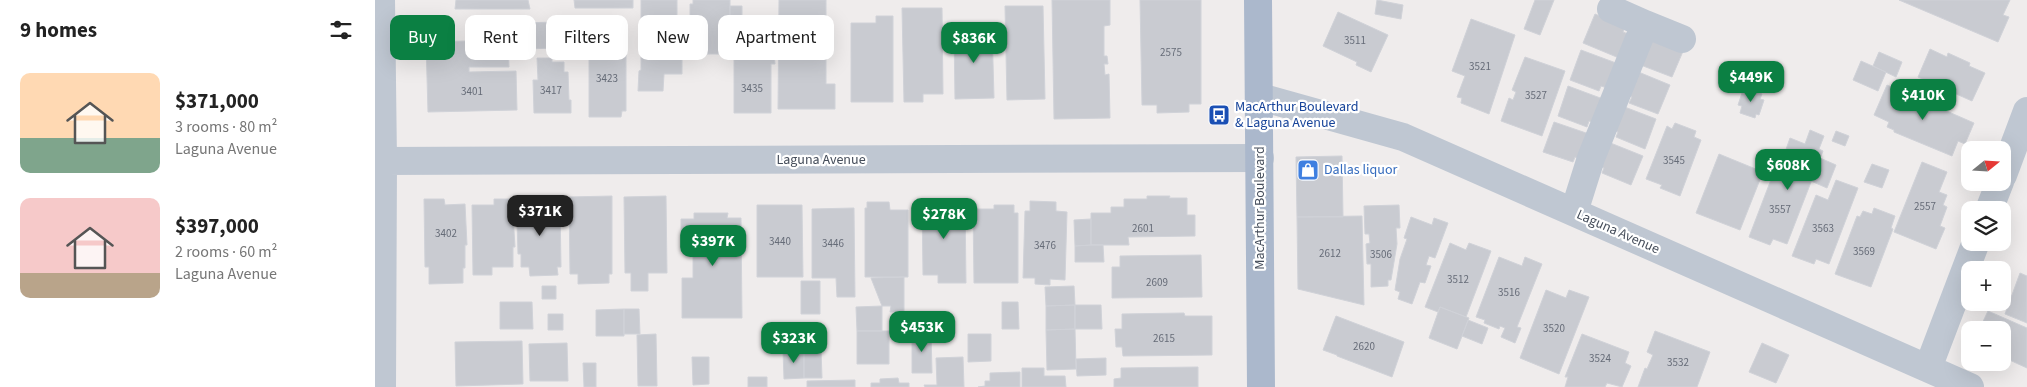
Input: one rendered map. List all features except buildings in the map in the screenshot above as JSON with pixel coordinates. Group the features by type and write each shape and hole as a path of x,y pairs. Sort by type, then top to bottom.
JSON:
{"main road":[{"name":"MacArthur Boulevard","path":"1258,0 1261,387"}],"street":[{"path":"381,0 383,161 382,387"},
{"path":"1611,9 1682,39"},
{"path":"1574,212 1591,158 1645,24"},
{"name":"Laguna Avenue","path":"1259,97 1403,137 1970,387"},
{"path":"2011,154 2027,111"},
{"name":"Laguna Avenue","path":"383,161 1260,158"},
{"path":"1928,368 1973,251"}],"place":[{"name":"MacArthur Boulevard & Laguna Avenue","path":"1219,115"},
{"name":"Dallas liquor","path":"1308,170"}]}
